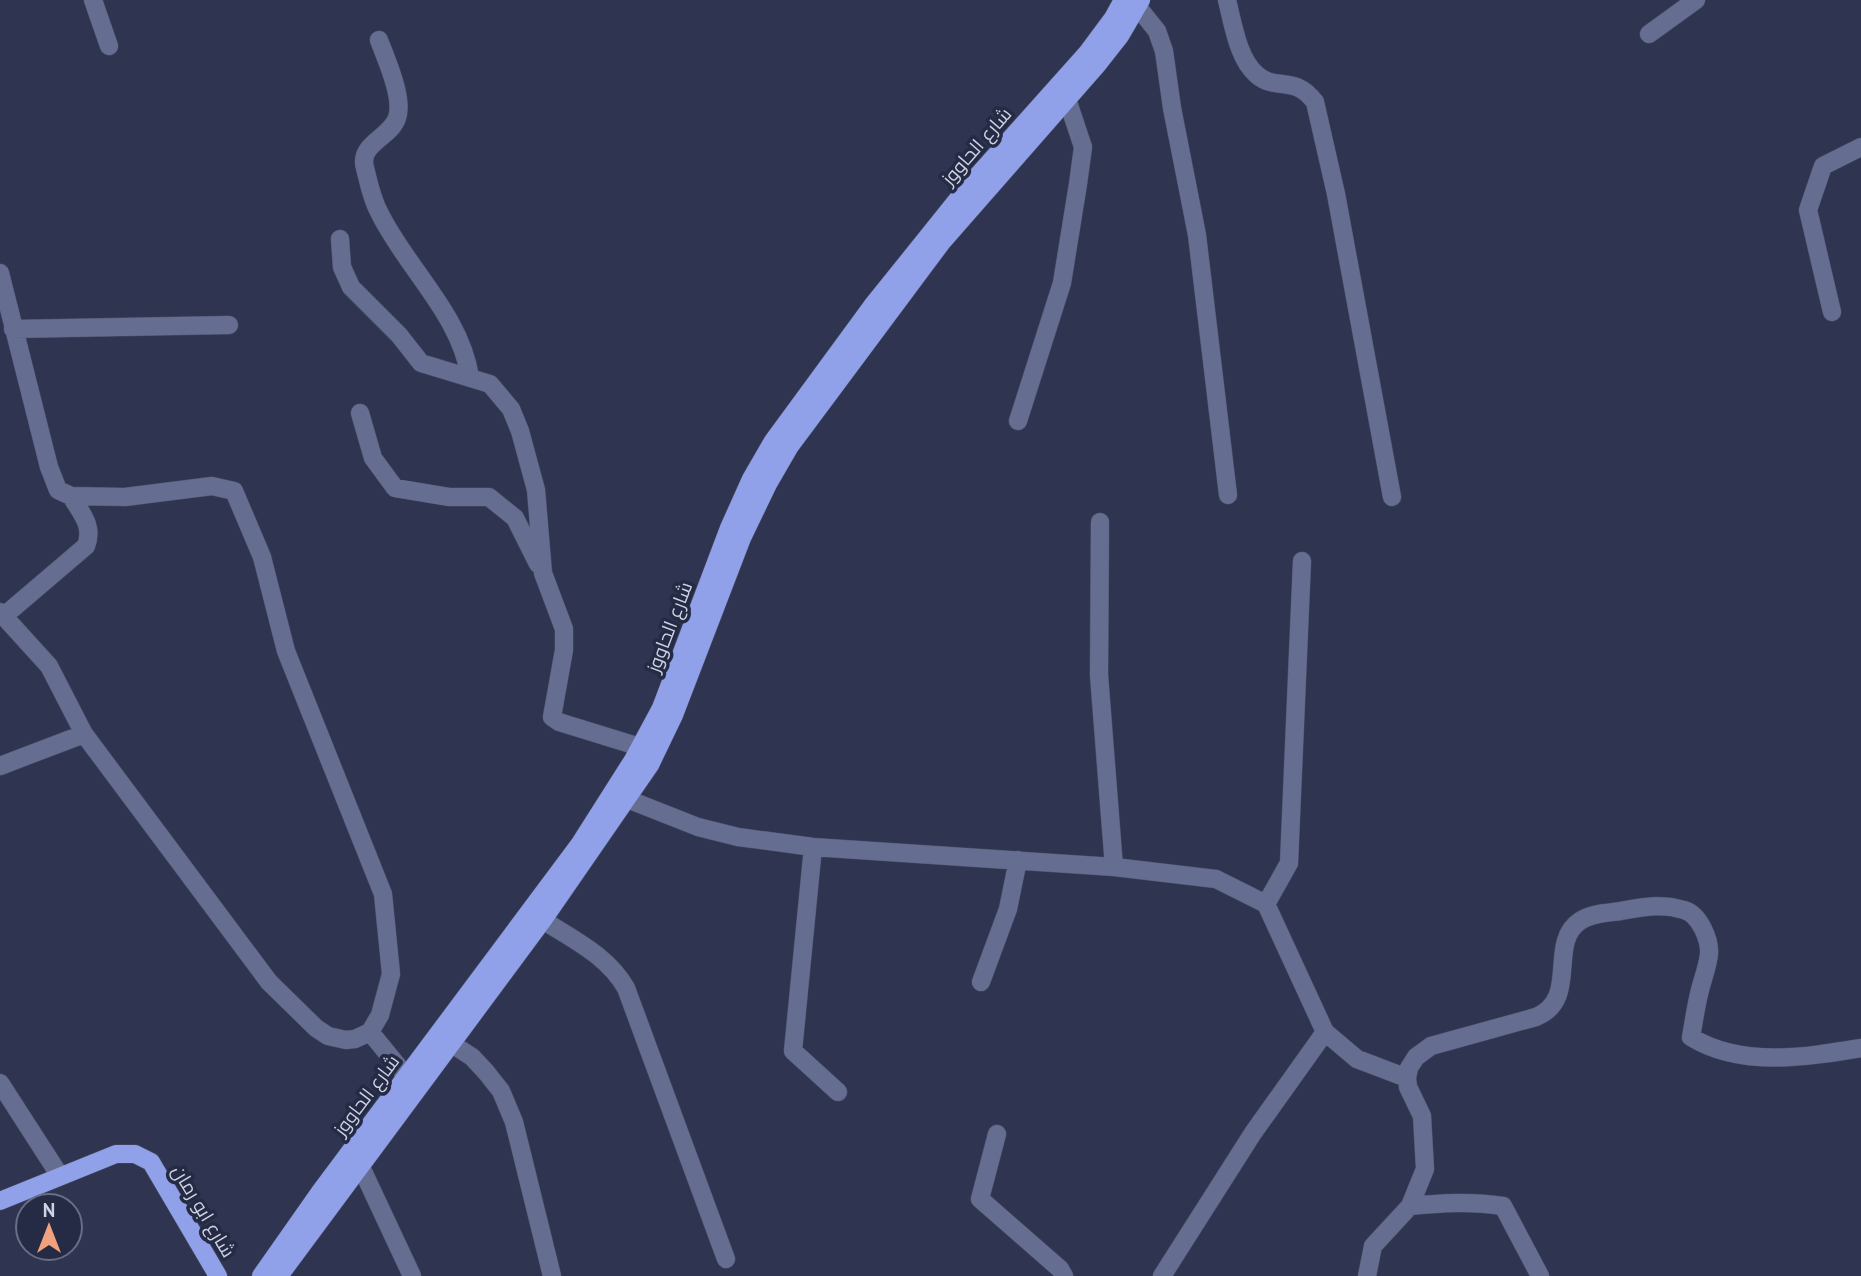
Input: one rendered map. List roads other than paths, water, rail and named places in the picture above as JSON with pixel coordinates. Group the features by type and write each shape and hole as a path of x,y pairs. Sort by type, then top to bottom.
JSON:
{"main road":[{"path":"279,1276 452,1044 627,799 648,750 674,715 741,538 790,446 942,242 1120,36 1134,2"},
{"name":"شارع الحاووز","path":"261,1276 648,750 661,708 729,528 751,479 773,441 872,306 970,184 1087,53 1113,18 1134,2"},
{"name":"شارع ابو رمان","path":"0,1201 116,1154 135,1154 151,1162 218,1276"}],"street":[{"path":"93,0 109,46"},
{"path":"1227,0 1245,59 1258,76 1306,90 1315,102 1336,194 1392,497"},
{"path":"1648,34 1696,0"},
{"path":"1134,2 1157,32 1164,51 1172,108 1197,235 1228,495"},
{"path":"379,40 396,91 398,116 390,132 370,145 363,163 379,214 453,326 467,355 470,377"},
{"path":"1018,421 1062,283 1078,184 1083,147 1067,99"},
{"path":"1832,312 1808,210 1823,166 1861,147"},
{"path":"340,239 342,267 351,287 399,335 421,363 490,384 511,409 520,431 536,490 543,573"},
{"path":"0,273 58,490 71,496 125,497 212,486 234,492 262,557 286,651 383,894 391,974 380,1015 370,1032 346,1040 328,1036 316,1028 269,982 84,734 48,666 2,614 86,546 90,535 88,524 71,496"},
{"path":"13,329 229,325"},
{"path":"360,413 373,458 395,488 449,497 489,497 514,518 543,573 565,629 565,650 552,717 559,722 648,750"},
{"path":"1100,522 1099,675 1114,867"},
{"path":"1266,904 1289,863 1302,561"},
{"path":"0,766 84,734"},
{"path":"627,799 698,827 737,837 813,847 1114,867 1216,879 1266,904 1325,1032 1357,1059 1407,1078"},
{"path":"813,847 793,1051 838,1092"},
{"path":"981,982 1008,909 1017,860"},
{"path":"1367,1276 1373,1246 1409,1206 1425,1169 1422,1116 1408,1087 1409,1068 1416,1057 1431,1046 1536,1017 1548,1010 1558,996 1567,937 1577,923 1592,916 1652,905 1687,910 1702,925 1709,952 1691,1037 1709,1048 1751,1057 1818,1055 1861,1048"},
{"path":"542,920 604,960 617,972 626,988 726,1259"},
{"path":"370,1032 406,1076"},
{"path":"1162,1276 1252,1133 1325,1032"},
{"path":"452,1044 472,1057 501,1091 514,1122 552,1276"},
{"path":"0,1083 60,1176"},
{"path":"997,1134 980,1199 1060,1269 1064,1276"},
{"path":"361,1167 412,1276"},
{"path":"1409,1206 1481,1202 1503,1206 1540,1276"}]}
